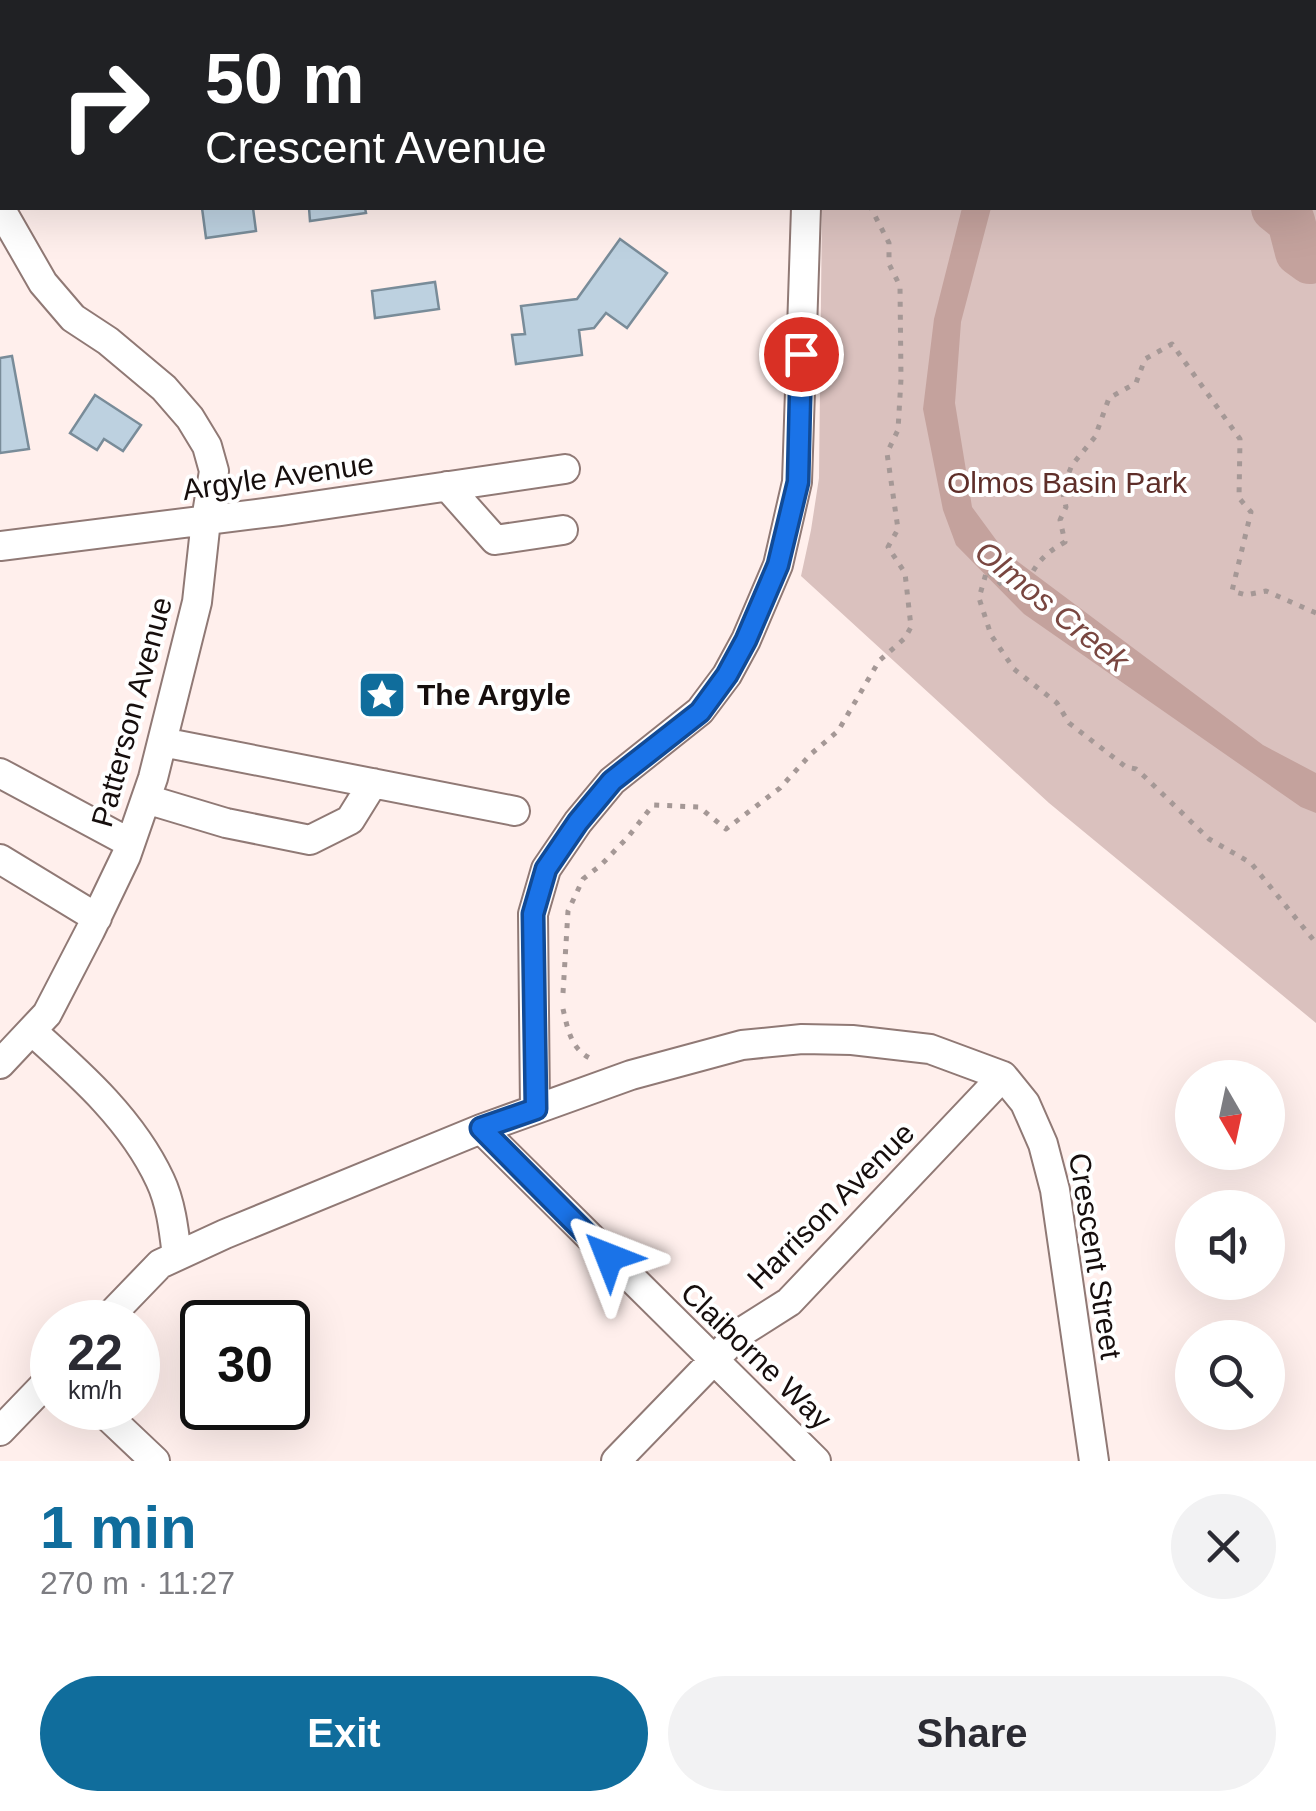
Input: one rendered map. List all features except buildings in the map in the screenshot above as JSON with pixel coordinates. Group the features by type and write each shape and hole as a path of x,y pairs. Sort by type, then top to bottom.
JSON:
{"street":[{"name":"Patterson Avenue","path":"0,1064 47,1014 97,918 146,799 197,602 214,471 207,446 190,418 164,388 72,318 43,283 1,210"},
{"path":"536,1109 533,914 546,869 612,781 700,712 746,640 778,565 798,482 806,210"},
{"name":"Argyle Avenue","path":"0,546 565,470"},
{"path":"447,486 494,540 563,530"},
{"path":"162,742 515,810"},
{"path":"0,774 130,843"},
{"path":"146,799 226,824 310,840 350,820 373,783"},
{"path":"0,859 97,918"},
{"path":"32,1032 83,1077 132,1132 161,1182 173,1223 176,1256"},
{"path":"125,1300 160,1264 176,1256 481,1128 631,1075 742,1045 802,1038 930,1049 1003,1076"},
{"name":"Harrison Avenue","path":"616,1461 740,1334 789,1302 1003,1076"},
{"name":"Crescent Street","path":"1003,1076 1025,1103 1044,1144 1055,1190 1094,1461"},
{"name":"Claiborne Way","path":"481,1128 816,1461"},
{"path":"0,1431 30,1399"},
{"path":"123,1430 155,1461"}],"path":[{"path":"631,1075 585,1057 571,1042 562,1006 568,911 583,878 628,837 653,804 699,807 726,829 780,788 838,731 880,660 905,638 911,627 905,573 888,547 898,529 887,453 898,430 900,286 889,264 888,244 872,210"},
{"path":"1316,613 1266,591 1246,595 1232,591 1251,512 1240,498 1240,440 1172,344 1145,360 1136,384 1109,398 1095,437 1072,465 1062,489 1066,507 1060,520 1065,542 1037,563 1022,592 1004,587 987,570 979,598 991,635 1014,668 1057,703 1070,723 1126,767 1145,776 1209,839 1252,863 1316,943"}],"green space":[{"name":"Olmos Basin Park","path":"822,210 1316,210 1316,1023 1049,803 801,576 819,478"}],"water":[{"name":"Olmos Creek","path":"961,210 990,210 961,322 955,403 972,507 1005,552 1263,745 1316,773 1316,813 1301,807 1024,614 956,545 943,510 923,409 934,319"}],"waterway":[{"path":"1277,210 1291,221 1299,252 1310,260 1316,259"}],"place":[{"name":"The Argyle","path":"382,695"}],"route":[{"path":"609,1257 481,1128 536,1109 533,914 546,869 612,781 700,712 746,640 778,565 798,482 801,354"}]}
